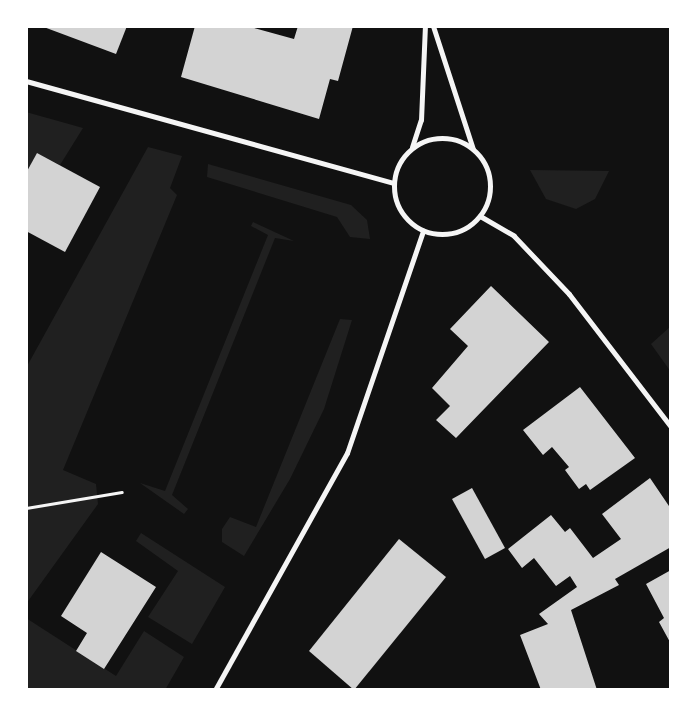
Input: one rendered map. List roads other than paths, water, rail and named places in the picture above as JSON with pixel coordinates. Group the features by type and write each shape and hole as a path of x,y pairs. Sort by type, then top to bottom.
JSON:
{"street":[{"path":"425,26 421,120 412,148 398,166 393,183 399,210 423,231 454,233 480,216 490,180 474,150 433,26"},
{"path":"26,81 393,183"},
{"path":"412,148 446,138 474,150"},
{"path":"480,216 514,236 569,294 671,427"},
{"path":"215,690 347,453 423,231"}]}
